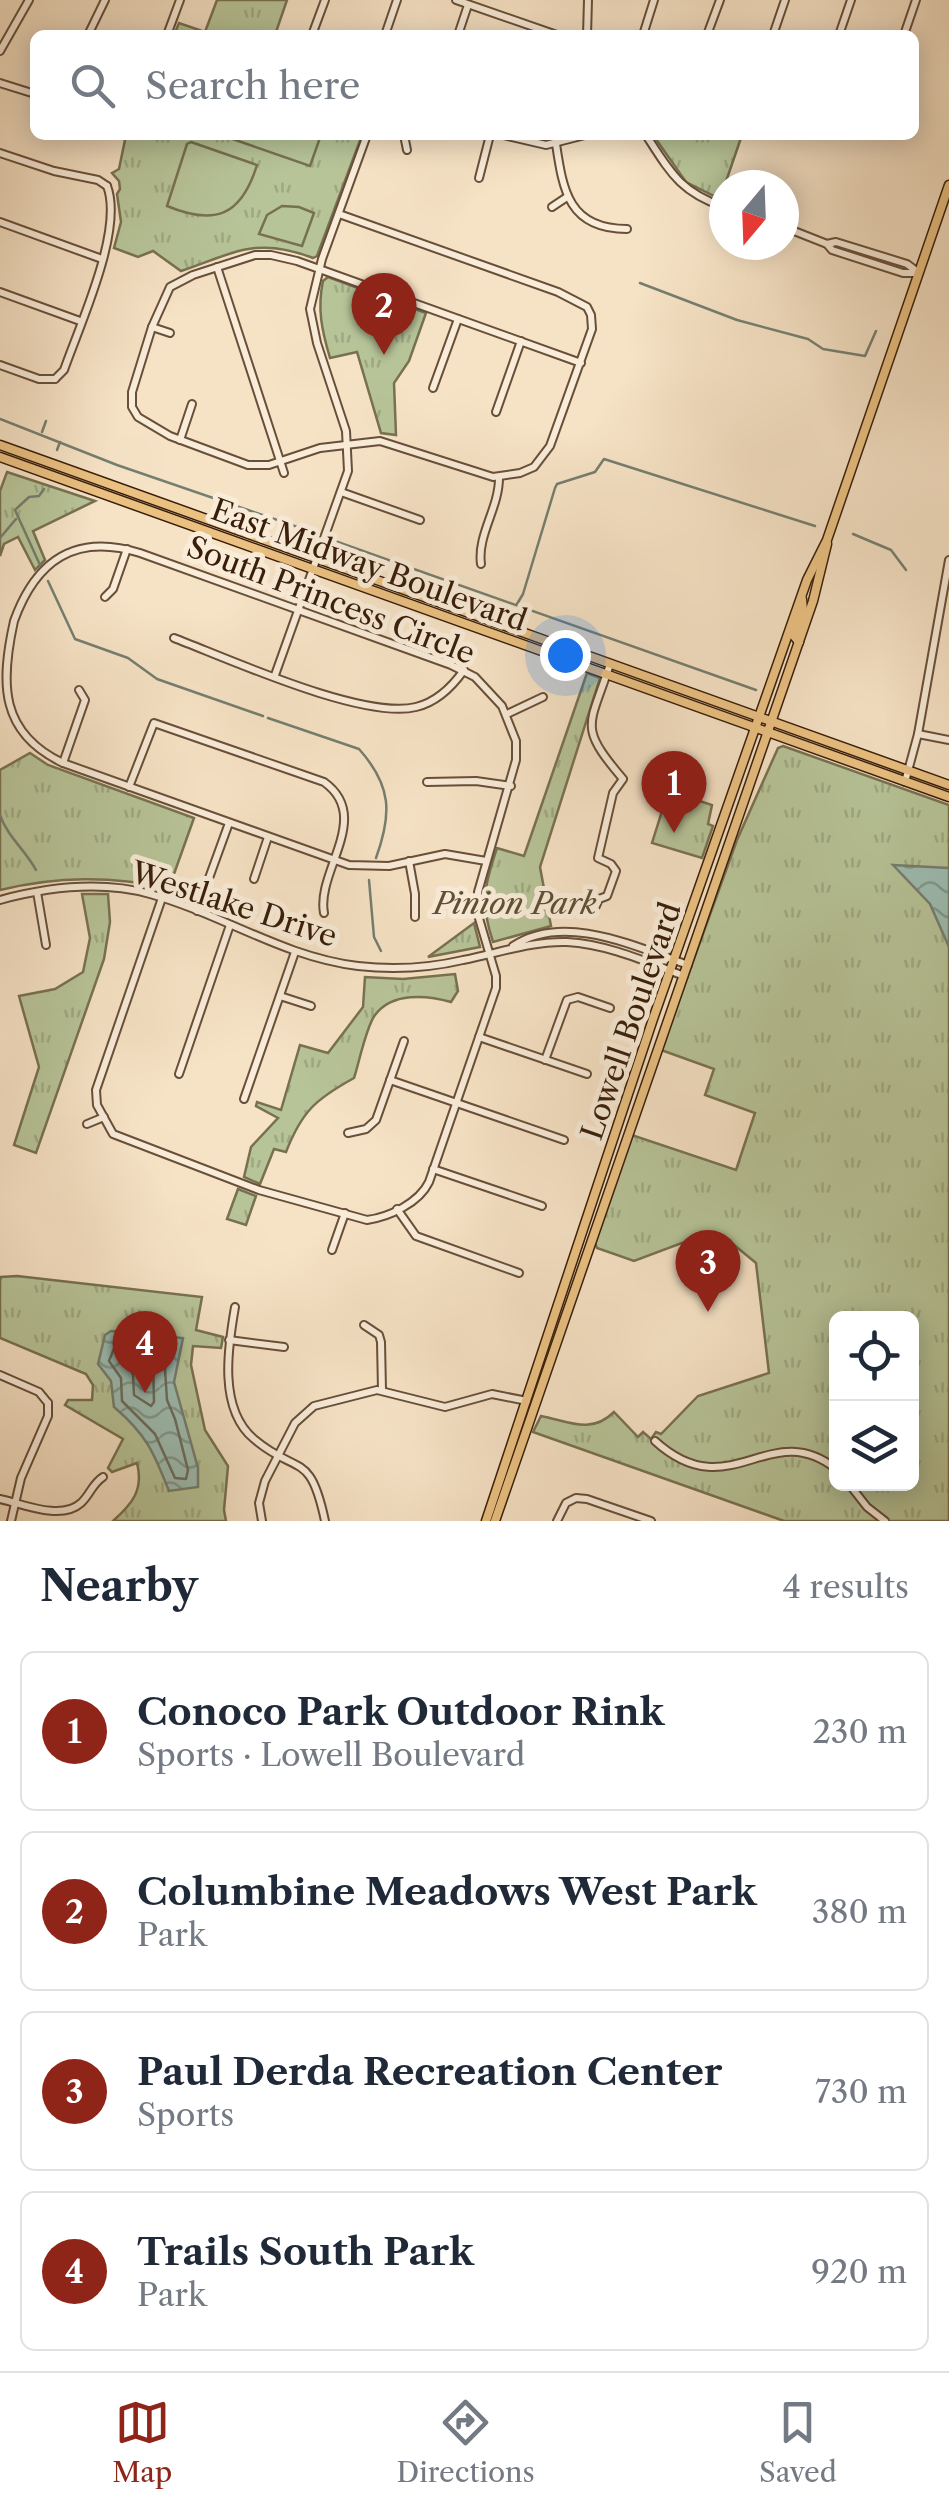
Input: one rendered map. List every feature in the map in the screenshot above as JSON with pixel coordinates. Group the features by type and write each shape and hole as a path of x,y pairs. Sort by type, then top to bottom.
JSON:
{"main road":[{"name":"Lowell Boulevard","path":"496,1521 594,1203 671,971 802,595 827,540 949,185"},
{"name":"East Midway Boulevard","path":"0,445 949,785"},
{"name":"East Midway Boulevard","path":"0,457 949,797"},
{"name":"Lowell Boulevard","path":"486,1521 688,965 799,642 825,562 827,540"},
{"path":"799,642 794,636 802,611 802,595"},
{"path":"696,899 701,907 696,941"},
{"path":"588,1249 583,1242 594,1203"}],"street":[{"path":"0,51 29,0"},
{"path":"90,30 105,0"},
{"path":"169,30 180,0"},
{"path":"314,30 324,0"},
{"path":"387,30 397,0"},
{"path":"456,0 543,30"},
{"path":"587,30 588,0"},
{"path":"645,30 654,0"},
{"path":"709,30 720,0"},
{"path":"775,30 785,0"},
{"path":"840,30 851,0"},
{"path":"906,30 916,0"},
{"path":"460,30 468,4"},
{"path":"0,83 30,92"},
{"path":"275,675 348,470 348,444 312,324 312,293 365,140"},
{"path":"405,140 408,150"},
{"path":"480,178 489,140"},
{"path":"520,140 534,144 568,140"},
{"path":"649,140 686,190 709,200"},
{"path":"556,144 567,197 590,220 610,229 627,230"},
{"path":"0,153 109,184 111,223 57,383 0,366"},
{"path":"552,207 567,197"},
{"path":"338,214 575,298 587,307 592,322 581,362 550,446 534,467 499,478 387,441 320,448 280,461 248,465 180,440 142,420 132,406 132,392 170,286 217,266 262,254 319,269 581,362"},
{"path":"0,222 102,259"},
{"path":"799,233 906,264 919,273"},
{"path":"217,266 284,473"},
{"path":"0,292 80,322"},
{"path":"433,388 458,319"},
{"path":"152,328 170,334"},
{"path":"496,412 522,342"},
{"path":"180,440 192,404"},
{"path":"481,564 481,547 498,500 499,478"},
{"path":"341,492 420,520"},
{"name":"South Princess Circle","path":"10,718 1,690 0,666 31,582 49,564 72,551 97,546 127,549 464,670 488,688 507,714"},
{"path":"105,597 112,589 127,549"},
{"path":"905,782 918,734 949,560"},
{"path":"174,638 363,706 394,710 426,704 447,691 464,670"},
{"path":"595,908 599,899 607,896 616,872 612,864 598,858 613,793 624,780 597,747 590,726 610,664"},
{"path":"63,763 85,700 79,690"},
{"path":"162,898 96,1090 97,1104 113,1134 259,1190 344,1213 372,1220 398,1209 421,1195 433,1170 497,981 478,910 478,892 511,786 517,752 507,714 543,697"},
{"path":"1,722 10,718 35,748 63,763 335,860 372,867 445,854 486,861"},
{"path":"129,787 154,723 324,782 338,796 344,823 321,900 324,913"},
{"path":"918,734 949,740"},
{"path":"427,782 511,786"},
{"path":"197,911 229,823"},
{"path":"254,879 268,837"},
{"path":"409,861 415,916"},
{"name":"Westlake Drive","path":"0,900 37,892 110,888 162,898 295,952 333,962 383,968 434,966 490,954 525,938 548,933 587,934 688,965"},
{"path":"37,892 46,946"},
{"path":"179,1074 230,925"},
{"name":"Westlake Drive","path":"512,946 580,944 684,976"},
{"path":"244,1099 295,952"},
{"path":"280,996 311,1006"},
{"path":"545,1060 566,1000 578,997 610,1008"},
{"path":"479,1037 587,1074"},
{"path":"348,1133 373,1124 404,1040"},
{"path":"390,1080 564,1140"},
{"path":"87,1124 104,1117"},
{"path":"433,1170 542,1206"},
{"path":"398,1209 409,1230 422,1239 519,1273"},
{"path":"332,1250 344,1213"},
{"path":"235,1307 227,1362 236,1414 250,1436 300,1465 311,1476 320,1493 326,1521"},
{"path":"364,1324 379,1335 381,1342 382,1390"},
{"path":"229,1340 284,1346"},
{"path":"0,1375 52,1401 26,1466 10,1521"},
{"path":"262,1521 261,1490 295,1423 314,1406 382,1390 438,1407 452,1407 492,1394 531,1403"},
{"path":"656,1441 683,1461 707,1468 727,1468 768,1454 791,1451 815,1456 829,1465"},
{"path":"0,1498 56,1512 71,1510 103,1478"},
{"path":"855,1491 885,1521"},
{"path":"557,1521 569,1496 651,1521"}],"green space":[{"path":"217,0 287,0 277,30 206,30"},
{"path":"179,23 199,30 176,30"},
{"path":"125,140 360,140 313,258 261,248 231,253 181,271 153,251 138,257 114,248 121,222 119,181 112,173 119,169"},
{"path":"235,140 319,140 310,166"},
{"path":"657,140 740,140 730,170 709,170 709,194 686,182"},
{"path":"191,142 257,165 243,196 224,212 199,215 167,206 187,144"},
{"path":"282,206 314,213 302,246 259,234 267,215"},
{"path":"328,277 426,313 409,361 394,383 396,435 381,433 357,352 330,358 320,311 323,281"},
{"path":"7,472 95,501 33,531 45,560 35,570 18,537 4,544 0,556 0,491"},
{"name":"Pinion Park","path":"587,673 600,678 540,867 551,926 493,942 485,895 497,848 524,856"},
{"path":"783,746 949,805 949,1521 784,1521 533,1432 541,1416 588,1425 614,1412 638,1437 643,1432 651,1439 656,1432 661,1434 698,1396 769,1373 756,1263 733,1244 703,1235 634,1261 597,1248 595,1243 632,1135 736,1170 755,1113 705,1095 714,1069 661,1050 737,840 778,748"},
{"path":"30,753 48,765 194,818 169,888 84,879 0,890 0,770"},
{"path":"675,793 686,802 688,797 712,805 708,824 713,826 702,858 652,843 663,808 669,810"},
{"path":"82,894 108,894 110,922 104,959 36,1153 14,1145 39,1067 19,996 55,989 83,972 90,938"},
{"path":"474,923 480,947 428,957"},
{"path":"455,974 458,991 451,1002 410,997 382,1008 369,1028 354,1078 312,1108 286,1152 274,1149 260,1184 244,1177 251,1147 278,1118 256,1106 257,1102 281,1110 300,1045 328,1053 363,1007 365,977 403,979"},
{"path":"238,1189 256,1196 246,1225 227,1219"},
{"path":"1,1277 202,1297 196,1330 223,1337 221,1348 193,1346 191,1365 205,1430 228,1466 226,1521 113,1521 135,1496 139,1481 137,1463 112,1472 108,1468 123,1439 65,1405 68,1400 92,1400 93,1385 86,1374 0,1338"}],"water":[{"path":"893,865 949,868 949,947 930,904"},
{"path":"111,1331 183,1338 174,1382 198,1468 198,1487 169,1491 148,1445 114,1407 111,1381 98,1364 105,1335"}],"waterway":[{"path":"640,283 737,320 808,339 823,349 865,356 876,331"},
{"path":"0,419 117,465 318,534"},
{"path":"42,432 46,421"},
{"path":"57,450 60,442"},
{"path":"517,604 557,484 595,472 604,459 815,526"},
{"path":"40,565 15,510 44,489"},
{"path":"0,538 16,519"},
{"path":"853,534 891,550 906,570"},
{"path":"332,540 756,690"},
{"path":"48,581 75,639 128,658 157,679 263,716"},
{"path":"268,718 359,749 370,763 386,801 385,828 376,858"},
{"path":"0,815 36,870"},
{"path":"369,880 374,937 381,951"}],"place":[{"name":"Columbine Meadows West Park","path":"384,355"},
{"name":"Conoco Park Outdoor Rink","path":"674,833"},
{"name":"Paul Derda Recreation Center","path":"708,1312"},
{"name":"Trails South Park","path":"145,1393"}]}
